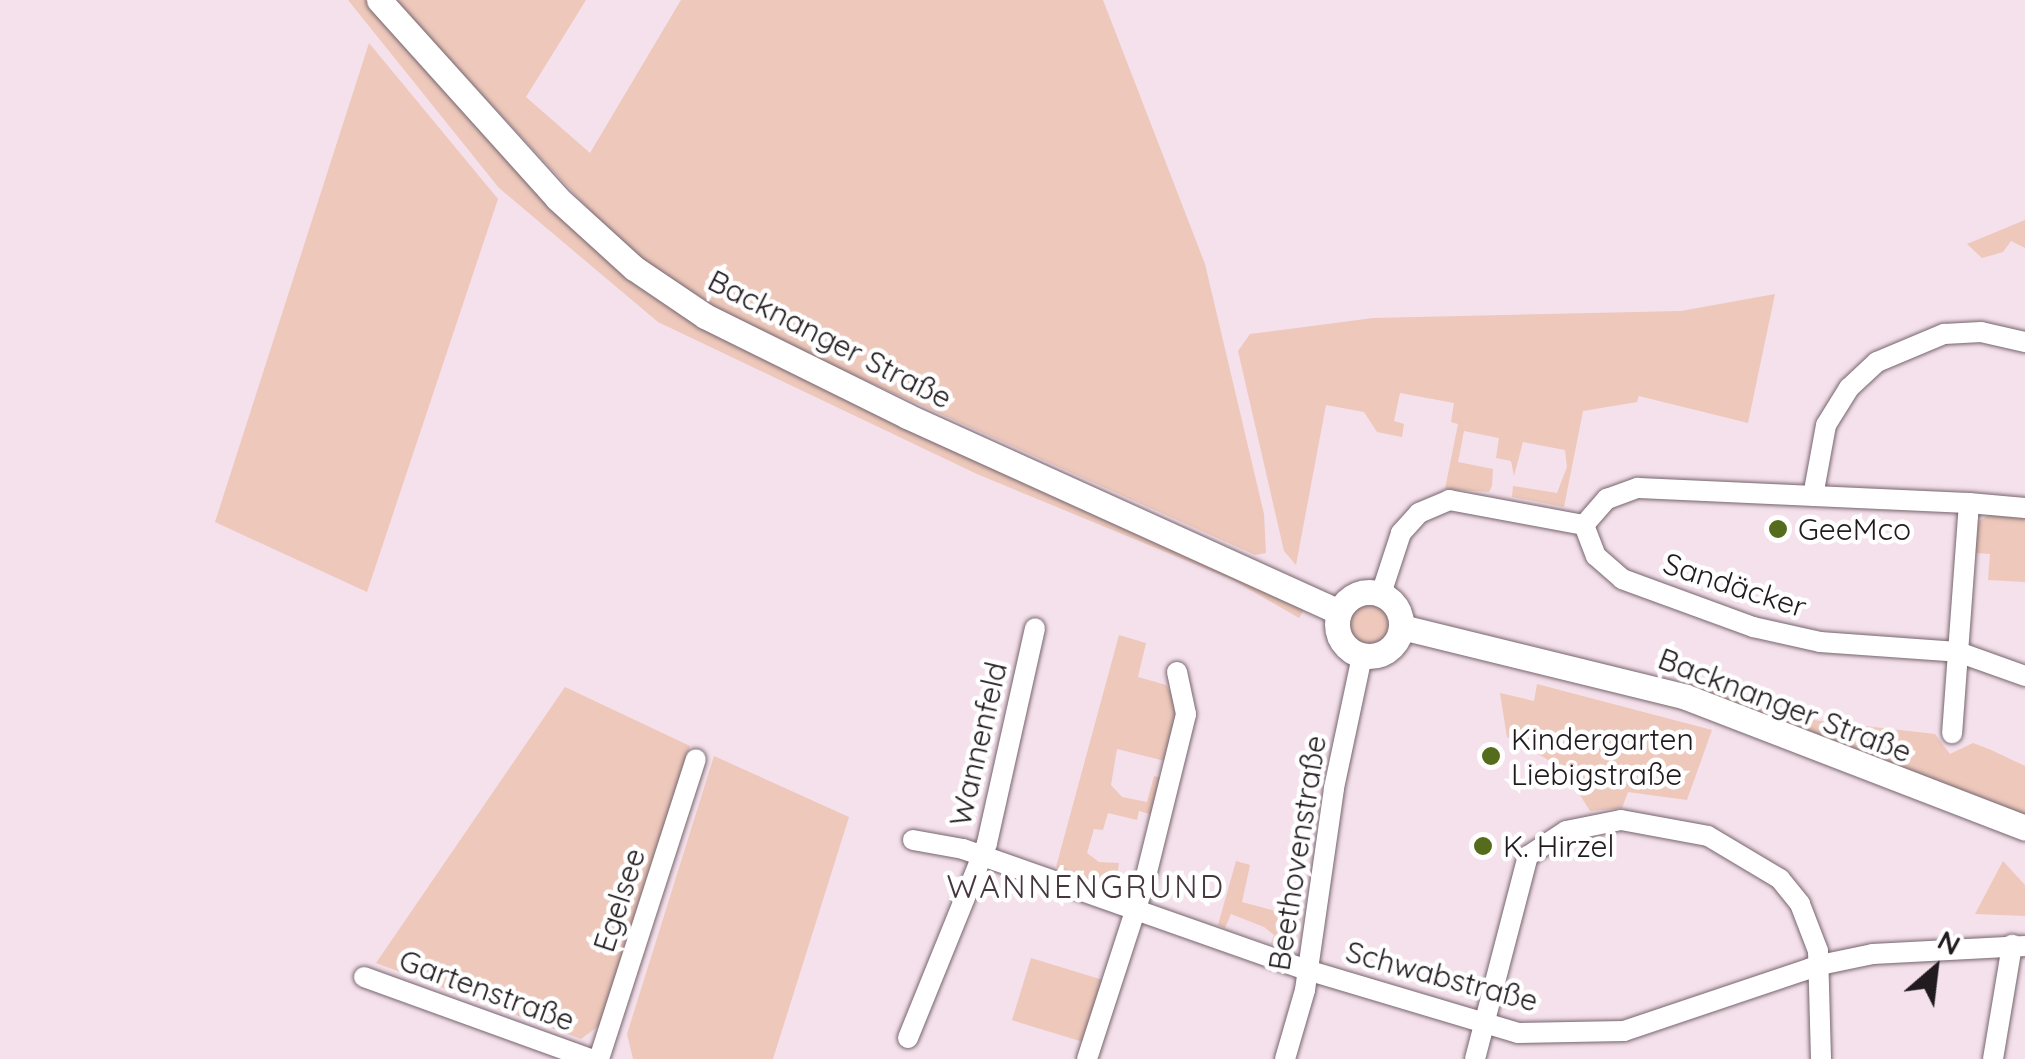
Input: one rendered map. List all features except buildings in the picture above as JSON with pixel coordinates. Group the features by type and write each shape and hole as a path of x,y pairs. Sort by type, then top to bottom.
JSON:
{"street":[{"name":"Backnanger Straße","path":"379,0 558,198 634,268 705,316 857,393 1339,612"},
{"path":"1813,496 1828,420 1876,362 1944,334 1982,332 2025,342"},
{"path":"1381,594 1402,533 1439,502 1462,500 1584,525 1607,499 1638,488 2025,508"},
{"path":"1952,734 1968,504"},
{"name":"Sandäcker","path":"1584,525 1596,556 1622,579 1754,626 1820,642 1958,652 2025,676"},
{"path":"1356,594 1381,594 1399,611 1402,627 1388,650 1362,656 1340,639 1339,612 1356,594"},
{"name":"Backnanger Straße","path":"1402,627 1686,697 2025,828"},
{"name":"Wannenfeld","path":"908,1038 982,857 1034,628"},
{"name":"Beethovenstraße","path":"1285,1059 1307,970 1362,656"},
{"path":"1087,1059 1135,911 1186,714 1177,672"},
{"name":"Egelsee","path":"600,1059 696,759"},
{"path":"1475,1059 1528,856 1554,836 1594,822 1636,820 1738,848 1780,879 1800,904 1820,965 1822,1059"},
{"name":"Schwabstraße","path":"913,840 982,857 1307,970 1483,1022 1550,1035 1624,1031 1820,965 1916,948 2018,945"},
{"path":"1993,1059 2018,945"},
{"name":"Gartenstraße","path":"364,977 590,1059"}],"shaded area":[{"path":"348,0 371,0 621,268 659,300 1305,608 1299,618 1233,580 977,474 658,322 499,188"},
{"path":"394,0 586,0 526,97 590,153 681,0 1103,0 1205,264 1264,514 1266,553 1255,555 737,323 633,257"},
{"path":"369,43 498,199 367,592 215,522"},
{"path":"2025,220 2025,248 2011,241 2003,252 1982,258 1967,244"},
{"path":"1775,294 1748,423 1639,396 1637,402 1583,411 1564,507 1512,497 1513,486 1557,493 1567,467 1565,450 1523,442 1514,476 1511,461 1496,458 1499,438 1464,431 1458,462 1493,469 1492,486 1489,492 1445,489 1458,424 1451,422 1454,403 1400,393 1394,421 1404,424 1402,437 1377,432 1364,412 1326,405 1296,565 1284,551 1238,351 1250,334 1373,318 1681,311"},
{"path":"1991,514 2025,517 2025,582 1988,580 1990,554 1975,553 1977,522"},
{"path":"1369,604 1383,610 1389,624 1383,638 1369,644 1355,638 1349,624 1355,610"},
{"path":"1119,635 1146,643 1138,677 1166,685 1180,708 1169,762 1117,749 1111,785 1122,797 1147,802 1154,776 1162,778 1153,815 1139,811 1137,820 1108,813 1103,830 1094,829 1087,853 1099,862 1119,863 1117,876 1133,881 1120,889 1056,867"},
{"path":"1694,676 1804,719 1935,734 1950,754 1973,743 1989,749 2025,766 2025,818 1691,686"},
{"path":"1537,684 1712,730 1687,800 1628,792 1622,808 1590,811 1563,768 1507,737 1500,693 1534,701"},
{"path":"565,687 690,746 604,1022 581,1039 376,963"},
{"path":"714,756 849,817 773,1059 633,1059 627,1034"},
{"path":"1236,861 1250,865 1242,902 1294,916 1304,904 1296,941 1271,944 1274,935 1264,927 1231,914 1225,928 1218,925"},
{"path":"2003,861 2025,885 2025,916 1975,914"},
{"path":"1031,958 1105,981 1086,1043 1012,1020"}],"place":[{"name":"GeeMco","path":"1778,529"},
{"name":"Kindergarten Liebigstraße","path":"1491,756"},
{"name":"K. Hirzel","path":"1483,846"}],"district":[{"name":"WANNENGRUND","path":"1086,886"}]}
